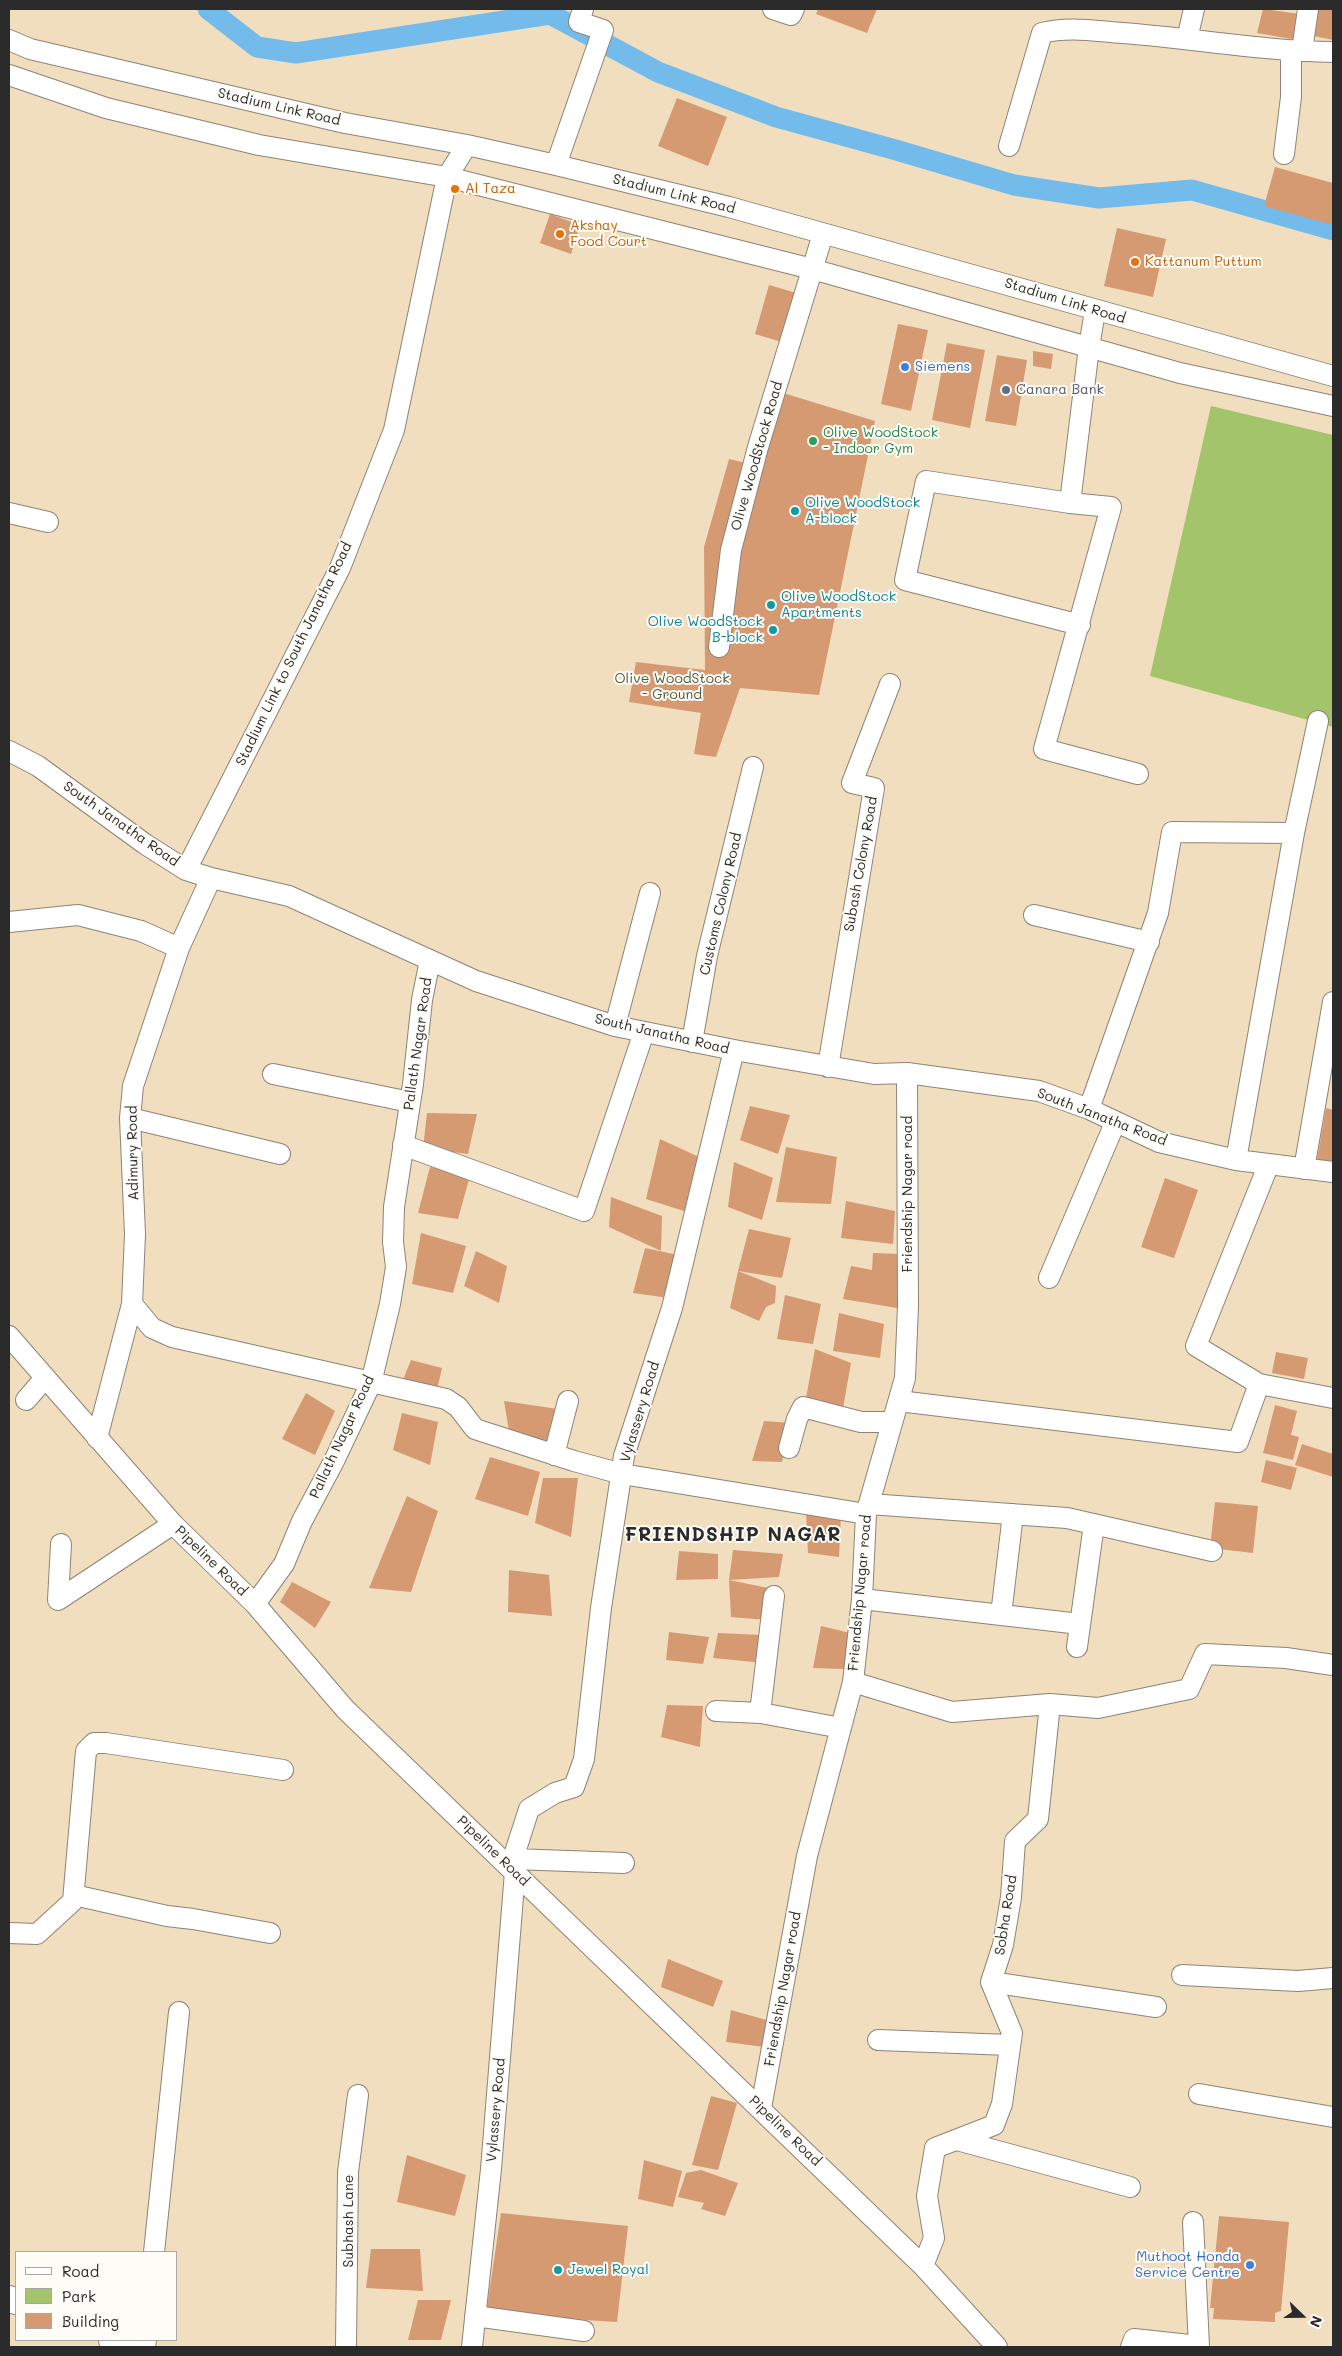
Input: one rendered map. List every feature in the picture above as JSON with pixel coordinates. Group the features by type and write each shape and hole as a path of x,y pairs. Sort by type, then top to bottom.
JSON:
{"main road":[{"path":"114,2341 126,2347"}],"street":[{"path":"560,157 603,30 579,22 583,9"},
{"path":"773,9 791,15 794,9"},
{"path":"1187,39 1194,9"},
{"path":"1284,154 1296,51 1308,9"},
{"path":"1009,146 1042,33 1057,29 1081,30 1296,51 1333,52"},
{"name":"Stadium Link Road","path":"9,40 30,48 345,123 467,145 560,157 822,234 1333,376"},
{"path":"9,75 106,108 259,144 447,177 812,269 1180,373 1333,406"},
{"name":"Stadium Link to South Janatha Road","path":"186,870 340,568 394,430 447,177 467,145"},
{"name":"Olive WoodStock Road","path":"719,647 731,550 758,447 822,234"},
{"path":"1070,503 1089,347 1096,311"},
{"path":"1080,625 905,580 926,480 1070,503 1111,507 1080,625 1044,749 1138,774"},
{"path":"9,513 48,522"},
{"name":"Subash Colony Road","path":"828,1067 874,788 852,783 890,684"},
{"path":"1236,1160 1294,832 1318,721"},
{"name":"South Janatha Road","path":"9,751 38,766 145,844 186,870 210,878 290,896 476,981 615,1026 828,1067 874,1074 907,1073 1039,1091 1089,1109 1115,1123 1159,1142 1268,1166 1333,1172"},
{"name":"Customs Colony Road","path":"692,1042 707,956 753,767"},
{"path":"1089,1109 1158,913 1172,832 1294,832"},
{"name":"Adimury Road","path":"97,1438 132,1304 135,1234 130,1118 133,1086 179,948 210,878"},
{"path":"615,1026 650,893"},
{"path":"9,922 78,915 141,931 179,948"},
{"path":"1034,915 1149,942"},
{"name":"Pallath Nagar Road","path":"255,1604 284,1564 302,1520 334,1460 371,1383 390,1304 396,1267 393,1242 394,1207 410,1102 422,1000 430,960"},
{"path":"1304,1169 1333,1002"},
{"path":"403,1145 584,1211 644,1032"},
{"name":"Vylassery Road","path":"472,2347 491,2169 513,1867 529,1809 555,1793 574,1787 584,1759 601,1608 624,1456 672,1308 734,1050"},
{"name":"Friendship Nagar road","path":"762,2108 808,1856 853,1682 862,1599 867,1509 905,1378 908,1306 907,1073"},
{"path":"273,1074 410,1102"},
{"path":"130,1118 280,1154"},
{"path":"1049,1278 1115,1123"},
{"path":"1268,1166 1196,1346 1259,1384 1333,1398"},
{"path":"132,1304 152,1328 172,1337 446,1399 458,1407 475,1429 554,1455 622,1474 867,1509 1013,1514 1068,1518 1212,1551"},
{"name":"Pipeline Road","path":"9,1336 173,1524 255,1604 344,1709 513,1867 762,2108 923,2266 997,2347"},
{"path":"26,1400 45,1378"},
{"path":"899,1401 1238,1442 1259,1384"},
{"path":"554,1455 568,1401"},
{"path":"789,1448 802,1407 861,1422 892,1422"},
{"path":"1001,1615 1013,1514"},
{"path":"61,1544 58,1600 173,1524"},
{"path":"1077,1648 1094,1524"},
{"path":"760,1713 774,1596"},
{"path":"862,1599 1080,1624"},
{"path":"853,1682 952,1712 1050,1704 1098,1708 1189,1689 1205,1654 1286,1658 1333,1665"},
{"name":"Sobha Road","path":"991,1982 1003,1945 1011,1897 1015,1841 1038,1819 1050,1704"},
{"path":"716,1710 760,1713 841,1728"},
{"path":"9,1933 37,1934 73,1901 86,1751 94,1743 106,1743 283,1770"},
{"path":"513,1867 624,1863"},
{"path":"74,1895 167,1916 270,1933"},
{"path":"1182,1974 1298,1981 1333,1978"},
{"path":"991,1982 1156,2007"},
{"path":"923,2266 934,2238 927,2196 935,2148 994,2125 1002,2104 1012,2033 991,1982"},
{"path":"154,2251 179,2012"},
{"path":"878,2040 1010,2045"},
{"path":"1199,2094 1333,2117"},
{"name":"Subhash Lane","path":"346,2347 349,2255 348,2172 358,2095"},
{"path":"957,2140 1130,2186"},
{"path":"1131,2347 1134,2339 1199,2347 1194,2222"},
{"path":"475,2316 584,2331"}],"green space":[{"path":"1211,406 1333,435 1333,727 1150,676"}],"building":[{"path":"818,9 877,9 867,33 816,14"},
{"path":"1263,9 1300,14 1297,40 1257,33"},
{"path":"1318,9 1333,9 1333,40 1309,35"},
{"path":"677,98 727,117 708,166 658,146"},
{"path":"1275,167 1333,183 1333,225 1264,206"},
{"name":"Akshay Food Court","path":"550,214 580,225 571,254 540,243"},
{"name":"Kattanum Puttum","path":"1117,228 1166,239 1153,297 1104,286"},
{"path":"769,285 803,295 788,344 755,334"},
{"name":"Siemens","path":"898,324 928,330 911,411 881,404"},
{"path":"947,343 985,350 970,428 932,420"},
{"name":"Canara Bank","path":"1033,351 1053,354 1051,369 1033,366"},
{"name":"Canara Bank","path":"997,355 1027,360 1016,426 985,421"},
{"name":"Olive WoodStock Apartments","path":"780,392 875,421 819,695 740,688 716,757 694,754 701,713 629,702 636,662 705,670 704,547 729,459 759,466"},
{"path":"750,1106 790,1115 778,1154 740,1140"},
{"path":"1326,1108 1333,1110 1333,1168 1316,1166"},
{"path":"427,1113 477,1114 468,1154 423,1148"},
{"path":"660,1139 699,1157 687,1212 646,1199"},
{"path":"786,1147 837,1157 831,1204 776,1202"},
{"path":"734,1162 773,1178 762,1220 728,1207"},
{"path":"430,1167 470,1176 458,1219 418,1213"},
{"path":"1165,1178 1198,1190 1174,1258 1141,1247"},
{"path":"611,1197 662,1216 661,1251 609,1227"},
{"path":"846,1201 895,1211 893,1244 841,1238"},
{"path":"749,1229 791,1238 782,1278 738,1271"},
{"path":"421,1233 466,1246 453,1293 412,1284"},
{"path":"645,1248 678,1255 669,1298 633,1293"},
{"path":"476,1251 507,1266 499,1303 464,1286"},
{"path":"873,1253 900,1254 897,1308 843,1299 851,1266 872,1270"},
{"path":"738,1271 776,1286 775,1303 766,1307 759,1321 730,1308"},
{"path":"785,1295 821,1304 813,1344 777,1339"},
{"path":"839,1313 884,1324 880,1358 833,1351"},
{"path":"815,1349 851,1363 843,1408 806,1398"},
{"path":"1276,1352 1308,1358 1304,1379 1272,1373"},
{"path":"411,1360 442,1368 437,1390 402,1382"},
{"path":"306,1393 335,1411 315,1455 282,1439"},
{"path":"504,1401 558,1409 549,1444 509,1431"},
{"path":"1275,1405 1297,1411 1291,1435 1299,1437 1293,1460 1263,1453"},
{"path":"402,1413 438,1422 430,1465 393,1450"},
{"path":"764,1421 791,1423 782,1462 752,1461"},
{"path":"1302,1444 1333,1454 1333,1477 1295,1465"},
{"path":"490,1457 540,1472 528,1516 475,1499"},
{"path":"1266,1460 1297,1468 1291,1490 1261,1482"},
{"path":"543,1478 578,1478 571,1537 535,1523"},
{"path":"407,1496 438,1511 411,1592 369,1588"},
{"path":"1215,1502 1258,1506 1253,1553 1210,1548"},
{"path":"806,1513 841,1514 839,1557 808,1553"},
{"path":"733,1550 783,1554 779,1577 729,1580"},
{"path":"679,1551 718,1554 718,1579 676,1580"},
{"path":"509,1570 549,1575 552,1616 508,1612"},
{"path":"729,1580 773,1589 766,1620 731,1617"},
{"path":"292,1582 331,1602 315,1628 280,1602"},
{"path":"821,1626 850,1633 844,1669 813,1668"},
{"path":"669,1632 709,1637 703,1664 666,1660"},
{"path":"718,1633 762,1635 764,1663 713,1658"},
{"path":"667,1705 703,1706 700,1747 661,1737"},
{"path":"668,1959 723,1981 713,2007 661,1987"},
{"path":"731,2010 770,2021 764,2047 726,2042"},
{"path":"711,2096 737,2103 718,2170 692,2165"},
{"path":"407,2155 466,2175 455,2216 397,2202"},
{"path":"644,2160 682,2171 673,2207 638,2199"},
{"path":"701,2170 738,2183 725,2216 701,2209 704,2203 678,2197 686,2173"},
{"name":"Jewel Royal","path":"501,2213 628,2226 617,2322 486,2314"},
{"name":"Muthoot Honda Service Centre","path":"1219,2216 1289,2222 1281,2311 1275,2313 1275,2322 1213,2319 1214,2308 1210,2308"},
{"path":"371,2249 420,2249 423,2291 366,2288"},
{"path":"418,2300 451,2300 441,2340 408,2340"}],"waterway":[{"path":"208,9 257,47 296,53 550,14 658,72 776,117 1014,185 1099,198 1192,190 1333,230"}],"place":[{"name":"Al Taza","path":"455,189"},
{"name":"Akshay Food Court","path":"560,234"},
{"name":"Kattanum Puttum","path":"1135,262"},
{"name":"Siemens","path":"905,367"},
{"name":"Canara Bank","path":"1006,390"},
{"name":"Olive WoodStock - Indoor Gym","path":"813,441"},
{"name":"Olive WoodStock A-block","path":"795,511"},
{"name":"Olive WoodStock Apartments","path":"771,605"},
{"name":"Olive WoodStock B-block","path":"773,630"},
{"name":"Muthoot Honda Service Centre","path":"1250,2265"},
{"name":"Jewel Royal","path":"558,2270"}],"district":[{"name":"FRIENDSHIP NAGAR","path":"733,1535"}],"park label":[{"name":"Olive WoodStock - Ground","path":"672,688"}]}
